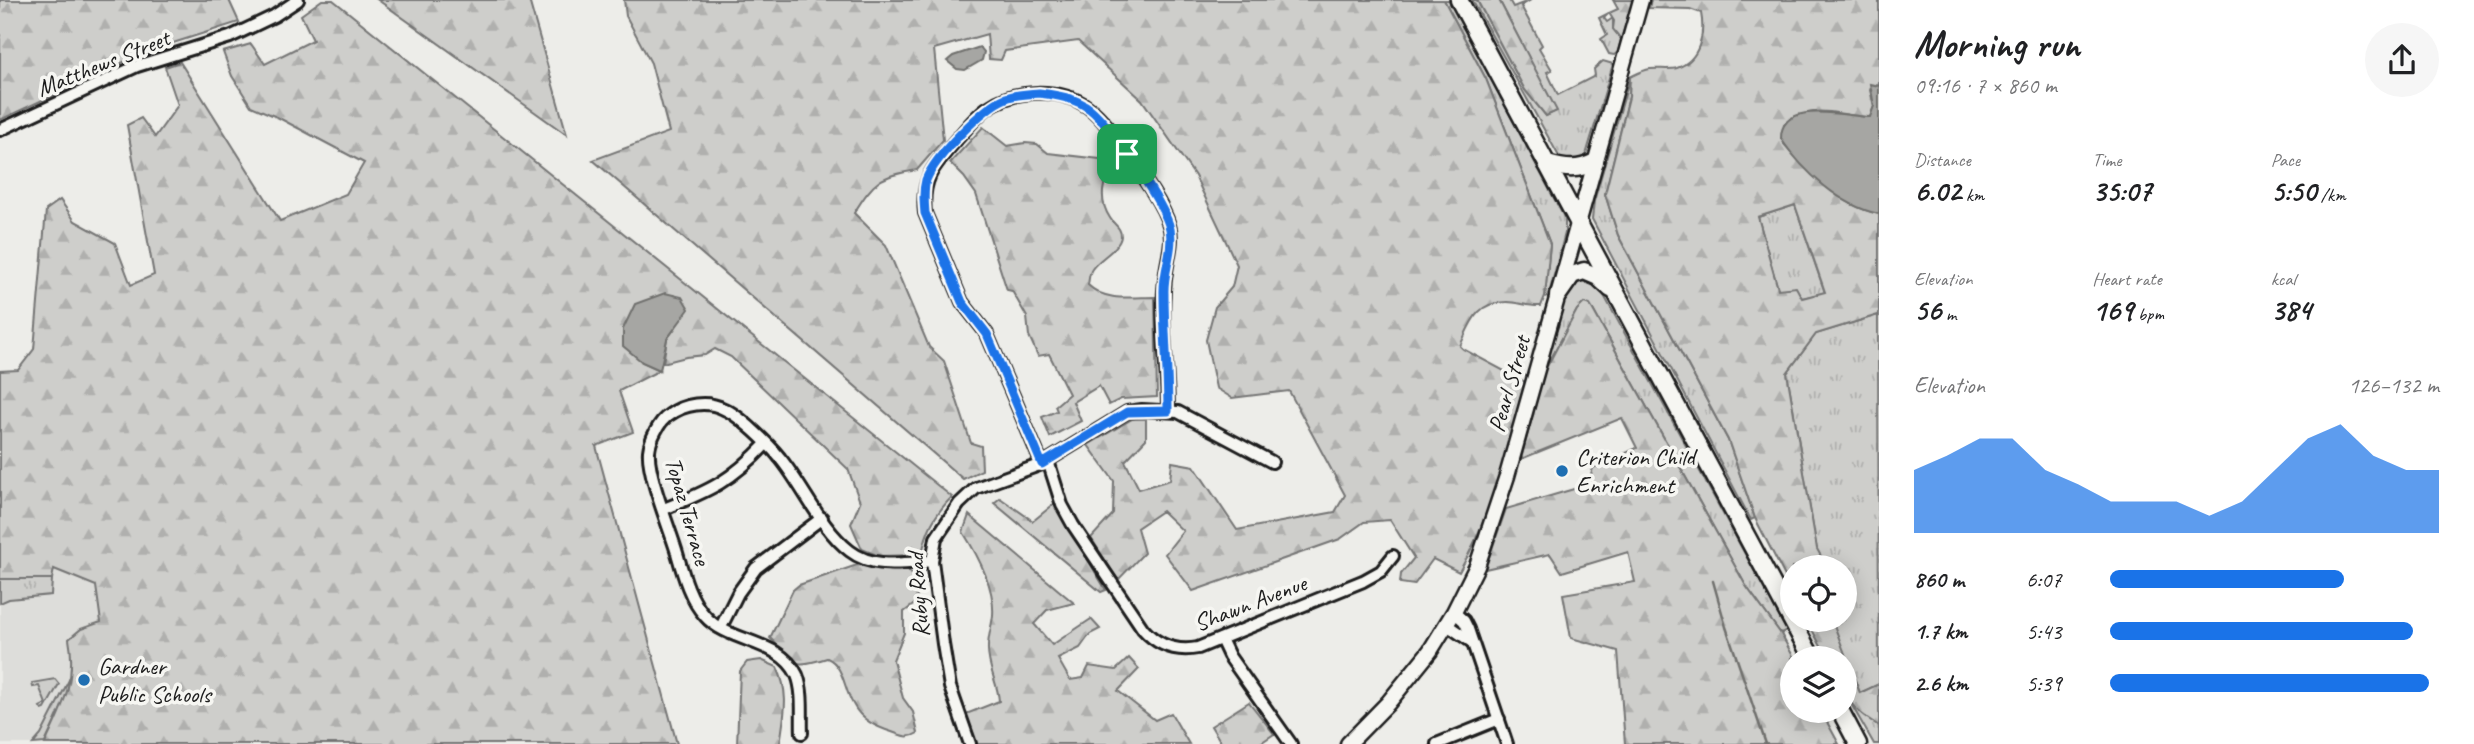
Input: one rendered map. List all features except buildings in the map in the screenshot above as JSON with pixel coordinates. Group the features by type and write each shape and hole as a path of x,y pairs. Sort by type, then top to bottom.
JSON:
{"highway":[{"path":"1459,0 1806,646"},
{"path":"1547,164 1569,170 1595,162"},
{"path":"1558,295 1572,275 1584,271 1598,277 1618,296"},
{"path":"1847,723 1858,744"}],"main road":[{"name":"Pearl Street","path":"1348,744 1402,687 1450,619 1477,566 1499,505 1641,0"}],"street":[{"name":"Matthews Street","path":"0,130 142,64 230,37 263,22 298,0"},
{"name":"Shawn Avenue","path":"1168,411 1163,289 1171,240 1169,225 1138,170 1104,122 1088,107 1073,100 1039,93 1020,94 986,109 931,170 925,183 925,213 962,302 987,334 1073,525 1149,636 1163,645 1180,649 1198,648 1373,576 1381,571 1393,556"},
{"name":"Topaz Terrace","path":"802,733 797,676 784,658 705,618 694,599 653,480 649,452 657,429 666,416 684,407 702,404 724,408 780,457 834,536 850,552 867,561 895,564 932,561"},
{"name":"Ruby Road","path":"970,744 950,687 932,561 933,546 939,532 971,492 982,485 1045,463 1127,412 1168,411 1186,415 1272,462"},
{"path":"664,509 727,480 766,444"},
{"path":"721,627 738,593 756,568 822,518"},
{"path":"1450,619 1464,621 1507,744"},
{"path":"1221,639 1229,656 1291,744"},
{"path":"1437,744 1499,719"}],"shaded area":[{"path":"980,47 984,52 982,60 965,70 957,69 947,61 953,56"},
{"path":"1870,84 1879,86 1879,214 1864,210 1837,195 1811,175 1781,139 1784,126 1791,118 1803,114 1817,112 1870,117 1874,106"},
{"path":"665,293 682,297 689,309 667,339 660,370 642,362 623,346 623,329 635,304"},
{"name":"Gardner Public Schools","path":"0,548 177,617 158,744 0,744"}],"green space":[{"path":"0,0 229,0 239,22 145,52 0,120"},
{"path":"322,0 333,0 952,497 932,524 922,555 879,556 862,549 851,524 860,502 848,469 731,357 715,349 705,355 663,363 667,339 676,327 642,362 660,370 619,391 633,432 596,446 677,744 45,744 62,706 69,681 69,639 81,629 101,622 96,586 54,569 52,579 0,579 0,371 18,370 34,349 46,210 60,200 75,221 115,243 131,285 154,275 127,125 141,118 155,137 178,105 165,67 180,62 280,221 346,194 364,163 251,106 232,76 223,52 251,44 265,64 313,40 301,15"},
{"path":"378,0 529,0 567,135"},
{"path":"624,0 1444,0 1486,79 1550,244 1545,296 1541,306 1507,302 1488,306 1476,315 1460,346 1525,382 1490,503 1459,572 1433,559 1414,585 1400,583 1401,574 1414,558 1390,520 1364,522 1340,539 1193,591 1165,554 1183,531 1162,511 1137,528 1144,553 1118,580 1091,538 1113,514 1114,481 1088,445 1132,419 1146,419 1146,439 1125,461 1139,489 1170,480 1172,462 1194,466 1237,530 1335,512 1345,495 1289,391 1232,398 1216,388 1206,340 1215,307 1232,287 1237,265 1195,176 1142,100 1078,41 1005,51 1001,60 989,59 987,34 934,49 943,140 917,170 894,175 879,182 854,213 886,245 929,347 944,361 971,443 981,446 982,470 963,479 593,160 669,132 651,63 626,16"},
{"path":"1444,0 1449,0 1565,219 1565,233 1548,298 1545,296 1550,244 1486,79"},
{"path":"1472,0 1477,0 1525,90 1546,116 1556,111 1499,0 1509,0 1513,7 1531,0 1521,6 1542,45 1539,48 1552,70 1547,72 1558,95 1595,76 1594,69 1603,61 1613,64 1586,155 1580,162 1561,160"},
{"path":"1477,0 1499,0 1557,111 1546,116 1525,90"},
{"path":"1613,0 1633,0 1621,39 1613,29 1614,21 1609,13 1618,9"},
{"path":"1651,0 1879,0 1879,86 1877,84 1870,90 1874,106 1870,117 1816,112 1806,113 1784,125 1784,144 1815,177 1851,204 1879,214 1879,317 1878,315 1816,334 1787,373 1817,549 1820,555 1780,555 1780,567 1755,518 1728,440 1618,235 1605,194 1629,97 1630,77 1647,70 1674,69 1691,59 1699,45 1702,29 1701,13 1690,9 1649,8","holes":["1795,205 1825,292 1802,298 1796,287 1778,289 1758,217"]},
{"path":"1609,13 1604,18 1607,22 1613,18 1613,29 1621,39 1618,52 1614,55 1609,54 1601,39 1607,35 1599,18"},
{"path":"1630,77 1629,97 1605,194 1618,235 1728,440 1755,518 1751,520 1592,219 1594,201"},
{"path":"983,127 1007,146 1037,144 1048,153 1100,159 1104,155 1114,167 1106,178 1103,198 1106,212 1121,233 1120,241 1092,269 1088,285 1111,296 1155,297 1157,397 1121,399 1109,405 1099,386 1073,402 1081,421 1050,437 1042,417 1057,411 1055,406 1069,394 1049,354 1038,356 1029,336 1027,317 1012,291 1007,290 976,194 950,163"},
{"path":"1795,205 1825,293 1802,298 1778,289 1758,217"},
{"path":"1588,275 1601,290 1780,618 1780,632 1785,632 1781,634 1746,586 1593,310 1584,303 1577,310 1544,372 1572,281"},
{"path":"1584,303 1590,305 1746,586 1788,646 1780,646 1780,723 1828,723 1839,744 1625,744 1618,651 1571,638 1563,594 1635,582 1628,552 1562,572 1550,554 1485,569 1506,509 1584,486 1589,482 1593,468 1637,448 1622,418 1521,459 1544,372 1577,310"},
{"path":"1878,315 1879,684 1860,693 1857,685 1857,646 1841,646 1836,632 1857,632 1857,555 1820,555 1817,550 1787,373 1816,334"},
{"path":"1000,498 1033,521 1054,504 1106,590 1101,592 994,503"},
{"path":"969,515 1074,603 1047,610 1034,624 1052,645 1091,619 1100,629 1090,634 1080,648 1058,659 1070,680 1083,678 1089,666 1116,670 1129,658 1139,669 1118,691 1155,720 1171,713 1189,744 977,744 966,714 999,701 988,654 993,605 979,561 963,532"},
{"path":"857,565 909,571 915,578 917,602 904,612 904,633 893,660 903,698 913,712 918,733 912,736 902,736 880,728 860,714 833,661 827,658 806,663 794,662 770,638 793,590 799,585"},
{"path":"0,579 52,579 51,595 9,599 0,603"},
{"path":"1813,632 1837,632 1842,646 1821,646"},
{"path":"761,660 777,667 784,686 785,705 780,744 737,744 740,671 747,662"},
{"path":"72,674 67,696 45,743 33,744 41,735"},
{"path":"55,679 59,684 45,709 42,710 40,707 46,704 39,686 33,687 32,683"},
{"path":"1879,684 1879,726 1859,712 1857,685 1860,693"},
{"path":"1249,702 1274,734 1259,744 1222,744 1211,726"},
{"path":"1857,709 1879,726 1879,744 1874,744 1857,714"}],"waterway":[{"path":"1713,581 1766,744"}],"place":[{"name":"Criterion Child Enrichment","path":"1562,471"},
{"name":"Gardner Public Schools","path":"84,680"}],"route":[{"path":"1020,94 1054,95 1088,107 1104,122 1127,154 1169,225 1171,240 1163,289 1168,411 1127,412 1042,464 987,334 962,302 937,243 925,213 925,183 935,165 986,109 1020,94"}]}
